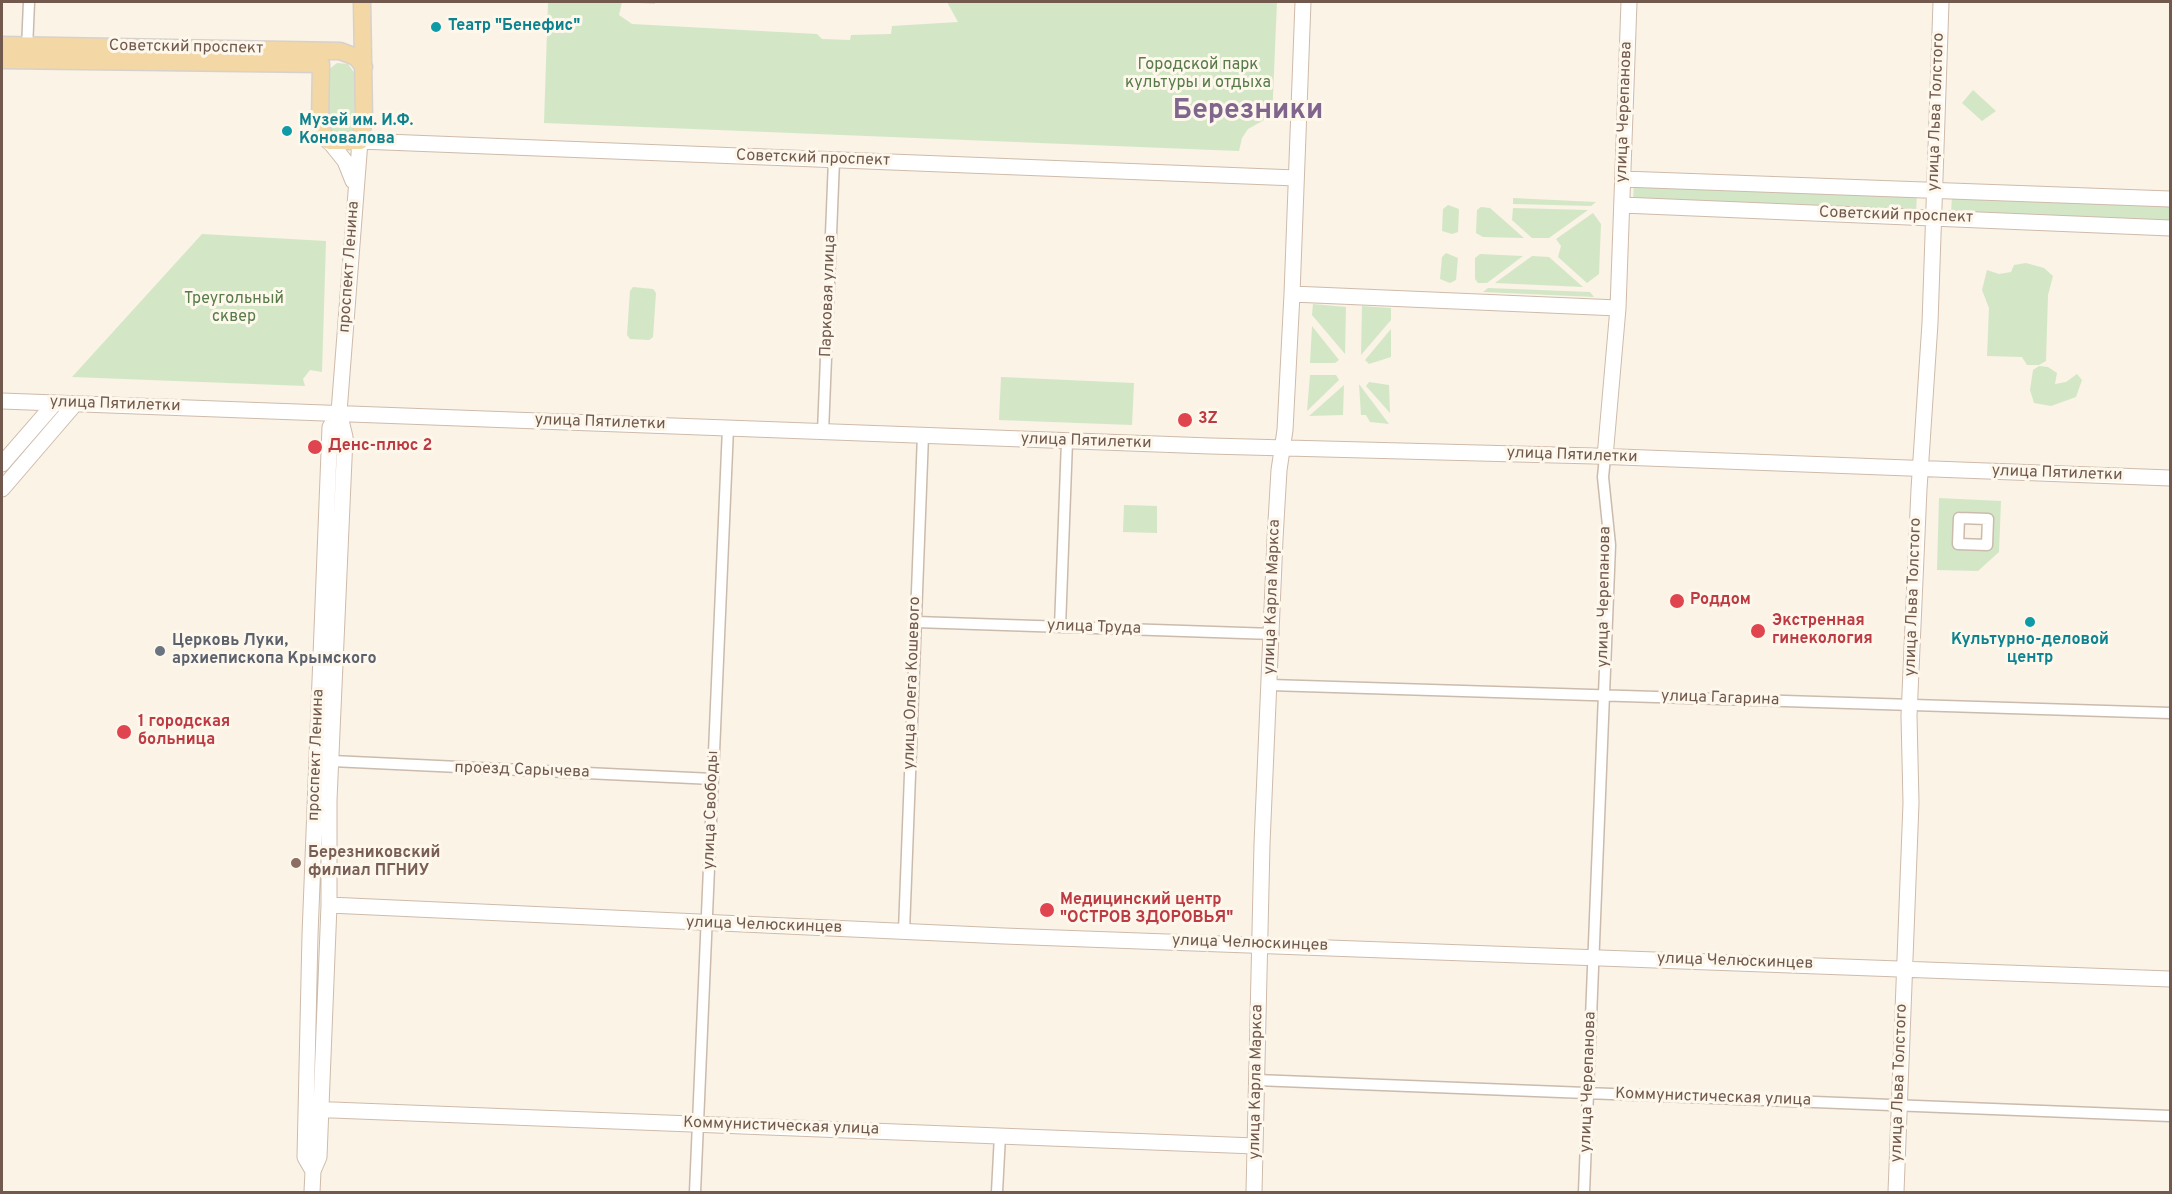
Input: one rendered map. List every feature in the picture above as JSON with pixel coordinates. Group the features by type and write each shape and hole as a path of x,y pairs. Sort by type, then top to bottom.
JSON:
{"main road":[{"name":"проспект Ленина","path":"313,1109 329,905 332,761 345,436 339,412 355,192 364,118 362,2"},
{"name":"улица Карла Маркса","path":"1254,1192 1262,844 1273,634 1275,539 1292,294 1303,2"},
{"name":"улица Черепанова","path":"1605,457 1618,308 1629,2"},
{"name":"улица Льва Толстого","path":"1896,1192 1911,803 1910,705 1934,218 1941,2"},
{"path":"321,64 357,39 361,32"},
{"name":"Советский проспект","path":"2,45 27,53 321,64"},
{"name":"Советский проспект","path":"2,60 27,53 340,51"},
{"path":"340,51 356,57 364,67"},
{"name":"проспект Ленина","path":"321,64 320,123 324,135 350,170 355,192"},
{"name":"Советский проспект","path":"329,141 1296,178"},
{"name":"Советский проспект","path":"1623,179 2170,199"},
{"name":"Советский проспект","path":"1622,205 2170,228"},
{"path":"1292,294 1618,308"},
{"name":"улица Пятилетки","path":"2,401 1067,441 1605,457 2170,478"},
{"path":"2,464 55,403"},
{"path":"2,489 75,404"},
{"name":"проспект Ленина","path":"312,1192 312,1172 319,1157 313,1109 310,915 330,427 339,412"},
{"name":"улица Челюскинцев","path":"329,905 707,924 2170,979"},
{"name":"Коммунистическая улица","path":"313,1109 1255,1146"}],"street":[{"path":"27,53 28,2"},
{"name":"Парковая улица","path":"823,432 834,160"},
{"name":"улица Свободы","path":"696,1192 728,428"},
{"name":"улица Олега Кошевого","path":"904,931 923,435"},
{"path":"1060,627 1067,441"},
{"name":"улица Черепанова","path":"1584,1192 1610,545 1604,477 1605,457"},
{"name":"улица Труда","path":"916,622 1273,634"},
{"name":"улица Гагарина","path":"1270,685 2170,713"},
{"name":"проезд Сарычева","path":"332,761 713,779"},
{"name":"Коммунистическая улица","path":"1256,1080 2170,1116"},
{"path":"997,1192 1000,1135"}],"green space":[{"name":"Городской парк культуры и отдыха","path":"548,2 622,2 619,15 632,24 817,34 822,39 850,40 851,35 891,34 892,26 958,22 947,2 1277,2 1272,119 1264,120 1248,129 1242,138 1239,151 544,123"},
{"path":"622,2 655,2 655,4"},
{"path":"337,63 348,64 356,75 354,130 343,137 327,131 328,70"},
{"path":"1973,90 1996,111 1982,121 1962,103"},
{"path":"1634,182 1917,193 1916,214 1633,202"},
{"path":"1952,195 2170,204 2170,223 1951,214"},
{"path":"1513,198 1596,202 1591,206 1513,204"},
{"path":"1448,205 1459,209 1458,232 1452,234 1442,231 1443,209"},
{"path":"1481,207 1490,208 1524,238 1483,237 1476,233 1477,210"},
{"path":"1513,208 1588,210 1549,238 1532,238 1512,220"},
{"path":"1593,213 1601,224 1599,274 1587,283 1558,257 1561,246 1556,239"},
{"name":"Треугольный сквер","path":"202,234 326,241 322,372 310,370 303,379 305,386 72,377"},
{"path":"1446,253 1458,258 1456,280 1450,283 1440,279 1442,257"},
{"path":"1480,254 1523,256 1487,283 1478,283 1475,279 1475,258"},
{"path":"1532,256 1549,257 1583,287 1495,283"},
{"path":"2026,263 2044,268 2053,276 2048,295 2046,361 2039,365 2027,365 2022,357 1987,356 1989,308 1982,290 1987,270 1999,274 2011,272 2014,265"},
{"path":"633,287 653,289 656,293 653,337 649,340 630,339 627,335 630,291"},
{"path":"1488,288 1590,292 1594,297 1483,292"},
{"path":"1313,304 1346,307 1345,354 1312,315"},
{"path":"1362,306 1391,308 1391,320 1361,355"},
{"path":"1312,326 1339,360 1335,363 1310,363"},
{"path":"1391,329 1391,357 1369,364 1365,360"},
{"path":"2039,366 2048,367 2057,373 2055,384 2066,382 2077,374 2082,380 2076,397 2051,406 2034,403 2030,390 2033,370"},
{"path":"1310,375 1336,375 1339,380 1307,411"},
{"path":"1001,377 1134,383 1132,425 999,420"},
{"path":"1369,382 1389,385 1390,413 1366,386"},
{"path":"1359,384 1389,424 1370,422 1366,415 1361,415"},
{"path":"1344,385 1343,415 1309,416"},
{"path":"1939,498 2001,501 1999,552 1978,571 1937,570","holes":["1959,518 1987,520 1986,545 1958,543"]},
{"path":"1124,505 1157,506 1157,533 1123,532"}],"place":[{"name":"Театр \"Бенефис\"","path":"436,27"},
{"name":"Музей им. И.Ф. Коновалова","path":"287,131"},
{"name":"3Z","path":"1185,420"},
{"name":"Денс-плюс 2","path":"315,447"},
{"name":"Роддом","path":"1677,601"},
{"name":"Культурно-деловой центр","path":"2030,622"},
{"name":"Экстренная гинекология","path":"1758,631"},
{"name":"Церковь Луки, архиепископа Крымского","path":"160,651"},
{"name":"1 городская больница","path":"124,732"},
{"name":"Березниковский филиал ПГНИУ","path":"296,863"},
{"name":"Медицинский центр \"ОСТРОВ ЗДОРОВЬЯ\"","path":"1047,910"}],"district":[{"name":"Березники","path":"1248,112"}]}
